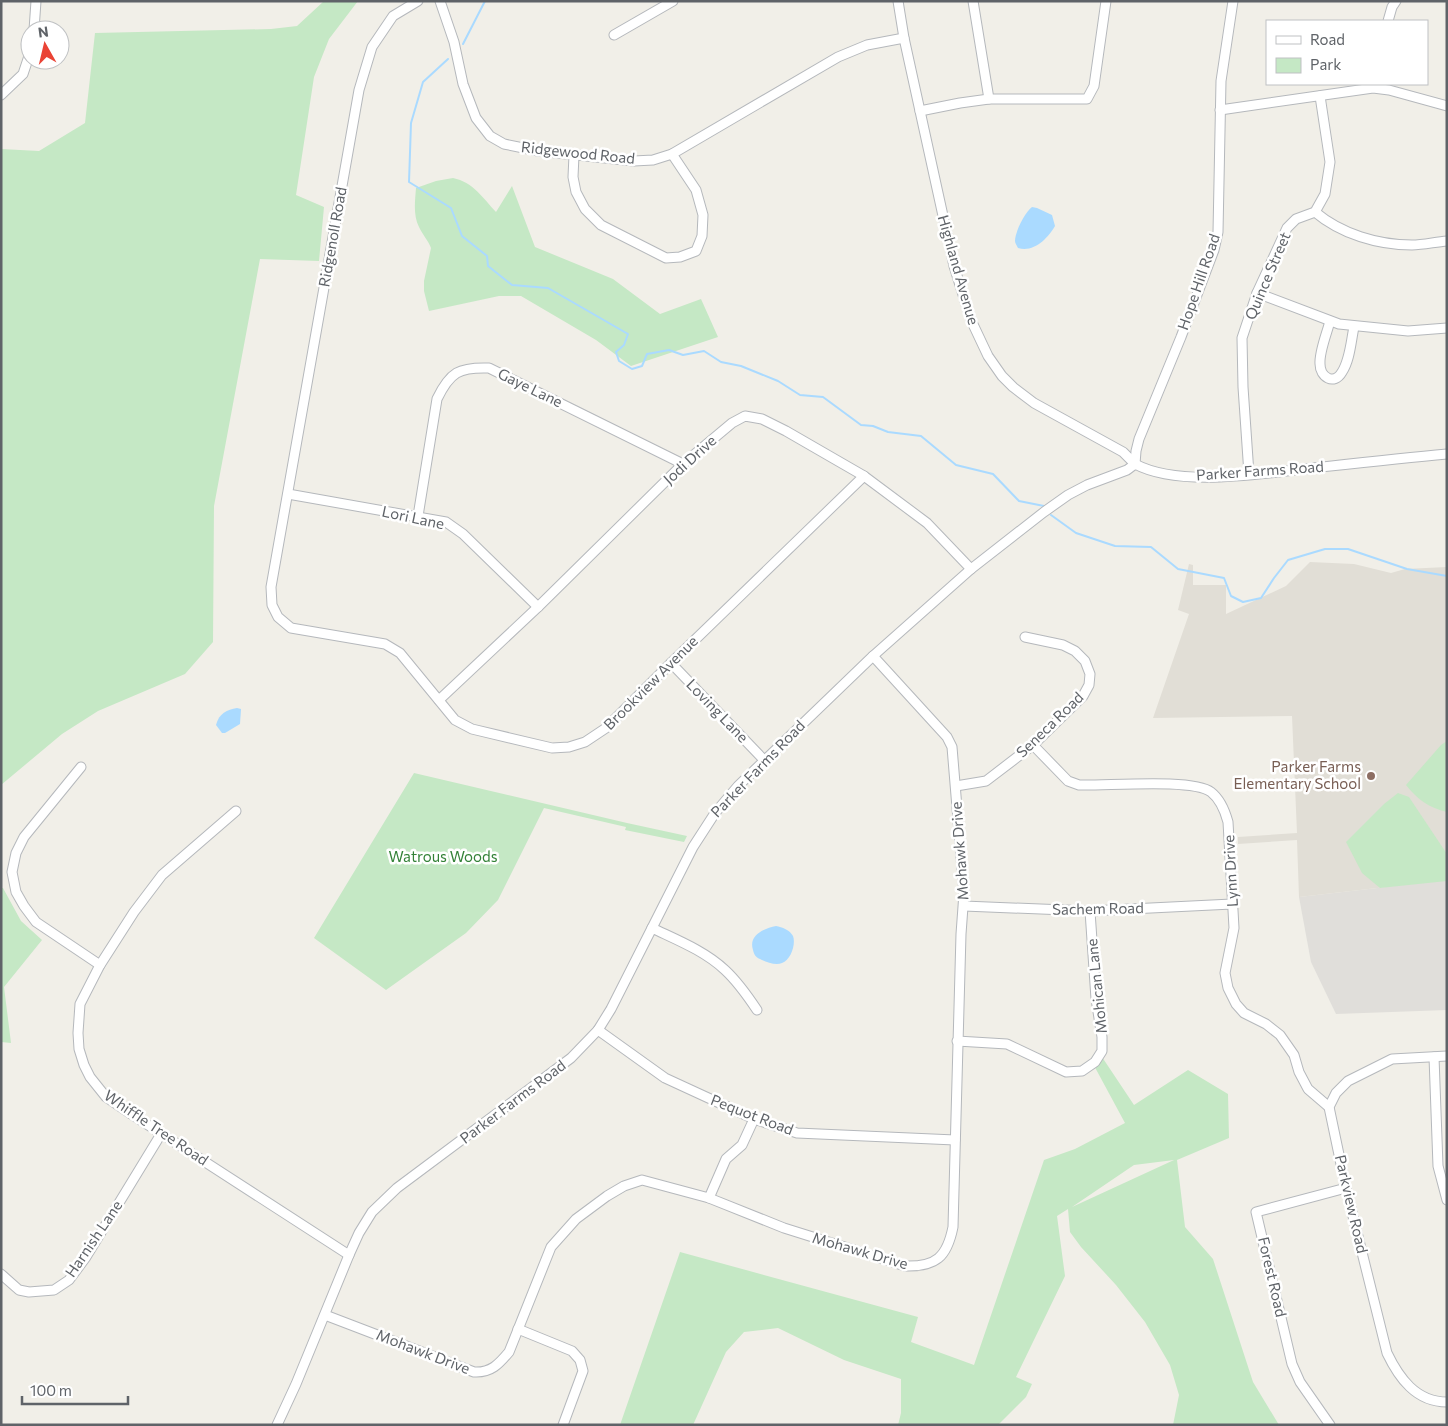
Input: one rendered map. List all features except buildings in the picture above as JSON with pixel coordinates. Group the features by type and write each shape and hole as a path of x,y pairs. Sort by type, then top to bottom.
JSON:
{"street":[{"path":"35,20 36,1"},
{"name":"Ridgenoll Road","path":"288,494 359,90 372,47 392,16 418,1"},
{"name":"Ridgewood Road","path":"440,1 454,42 463,84 476,118 490,136 504,144 538,151 634,161 653,160 672,154 838,57 866,45 904,38"},
{"path":"614,36 673,1"},
{"name":"Highland Avenue","path":"898,1 904,38 954,266 972,320 988,356 1002,376 1034,403 1123,452 1135,464"},
{"path":"973,1 989,99"},
{"path":"920,111 989,99 1087,99 1094,86 1106,1"},
{"name":"Hope Hill Road","path":"1135,464 1139,439 1214,250 1218,220 1221,81 1233,1"},
{"path":"1388,20 1396,1"},
{"path":"1,95 23,74 24,70"},
{"path":"1220,110 1320,96 1374,86 1447,106"},
{"path":"1320,96 1330,162 1325,194 1315,212 1329,223 1383,243 1413,245 1447,241"},
{"path":"574,155 573,177 576,192 585,208 601,224 666,258 680,257 696,251 702,236 703,215 696,190 672,154"},
{"name":"Quince Street","path":"1249,474 1243,387 1242,338 1257,293 1287,228 1296,219 1315,212"},
{"path":"1257,293 1330,322 1408,331 1447,328"},
{"path":"1330,322 1319,362 1324,377 1330,379 1342,374 1354,326"},
{"name":"Gaye Lane","path":"418,516 437,399 444,384 456,372 470,367 489,368 684,464"},
{"name":"Jodi Drive","path":"439,700 538,607 684,464 732,423 746,416 762,419 770,423 864,476 927,523 971,569"},
{"name":"Parker Farms Road","path":"277,1425 296,1384 349,1255 366,1220 381,1202 397,1188 571,1058 598,1030 611,1009 704,827 732,792 873,656 971,569 1068,495 1087,485 1128,470 1135,464 1149,470 1184,476 1225,476 1447,454"},
{"name":"Brookview Avenue","path":"288,494 271,587 272,605 278,617 291,628 386,644 400,653 455,720 472,729 552,748 569,747 586,742 606,728 864,476"},
{"name":"Lori Lane","path":"288,494 446,522 464,534 538,607"},
{"name":"Seneca Road","path":"956,786 986,781 1033,745 1083,696 1089,685 1090,674 1085,661 1076,651 1063,645 1026,636"},
{"name":"Mohawk Drive","path":"325,1315 474,1372 484,1373 498,1364 509,1352 550,1247 576,1220 607,1196 624,1186 642,1180 709,1198 784,1228 905,1266 918,1267 931,1264 942,1255 949,1244 953,1227 957,1041 961,934 964,906 952,747 947,737 873,656"},
{"name":"Loving Lane","path":"671,663 764,760"},
{"name":"Lynn Drive","path":"1033,745 1068,781 1079,785 1187,784 1211,791 1225,810 1228,822 1234,928 1225,974 1228,988 1236,1004 1244,1013 1266,1024 1280,1035 1294,1055 1299,1072 1308,1089 1329,1107"},
{"path":"81,767 24,836 16,853 12,872 16,892 36,922 100,965"},
{"name":"Whiffle Tree Road","path":"236,811 162,875 134,912 100,965 80,1004 79,1049 90,1077 106,1097 349,1255"},
{"name":"Sachem Road","path":"964,906 1090,912 1232,904"},
{"name":"Mohican Lane","path":"957,1041 1008,1044 1066,1072 1082,1071 1096,1062 1102,1051 1102,1037 1096,999 1090,912"},
{"path":"652,928 695,949 725,969 757,1010"},
{"name":"Pequot Road","path":"598,1030 665,1078 754,1119 797,1133 955,1140"},
{"path":"1329,1107 1336,1093 1348,1081 1392,1059 1447,1056"},
{"path":"1434,1057 1438,1166 1447,1200"},
{"name":"Parkview Road","path":"1329,1107 1346,1188 1387,1353 1395,1370 1420,1395 1433,1401 1447,1402"},
{"path":"709,1198 726,1159 742,1145 754,1119"},
{"name":"Harnish Lane","path":"1,1274 19,1290 29,1292 54,1290 69,1280 86,1257 161,1134"},
{"name":"Forest Road","path":"1330,1425 1300,1382 1292,1364 1256,1212 1346,1188"},
{"path":"518,1329 572,1351 580,1360 583,1371 562,1425"}],"shaded area":[{"name":"Parker Farms Elementary School","path":"1310,562 1354,564 1391,573 1405,569 1447,567 1447,880 1299,897 1297,840 1238,844 1238,837 1297,833 1292,716 1153,718 1189,614 1178,610 1189,564 1193,565 1193,585 1226,585 1226,614 1286,586"},
{"path":"1447,880 1447,1010 1336,1014 1311,962 1299,897"}],"green space":[{"path":"324,1 358,1 329,39 314,77 296,195 324,207 319,261 260,259 214,506 213,642 185,674 98,711 62,734 1,785 1,149 39,151 85,123 95,33 271,29 297,26"},
{"path":"453,178 472,187 496,212 512,186 535,247 613,279 660,314 701,299 718,337 631,366 596,340 521,296 499,296 429,311 424,291 424,281 431,248 420,230 416,218 416,188 436,181"},
{"path":"1447,741 1447,812 1424,802 1406,785 1441,745"},
{"name":"Watrous Woods","path":"414,773 687,836 684,842 625,830 626,827 544,808 498,900 466,933 386,990 314,938"},
{"path":"1398,793 1409,797 1447,854 1447,881 1380,888 1362,873 1346,842 1384,804"},
{"path":"1,888 3,888 21,921 42,940 4,987 11,1043 1,1042"},
{"path":"1098,1051 1134,1105 1188,1070 1228,1094 1229,1138 1177,1160 1185,1227 1213,1259 1253,1382 1279,1425 1173,1425 1179,1395 1170,1365 1145,1322 1070,1232 1068,1209 1057,1216 1065,1276 1016,1377 1032,1384 1026,1397 998,1425 898,1425 901,1413 901,1379 844,1360 778,1328 744,1332 726,1352 693,1425 620,1425 680,1252 918,1317 911,1342 974,1365 1044,1160 1075,1149 1125,1123 1091,1060","holes":["1174,1160 1072,1207 1134,1165"]}],"water":[{"path":"1032,207 1052,215 1055,226 1044,240 1035,246 1024,249 1018,248 1015,241 1017,233"},
{"path":"237,708 241,709 240,724 222,733 216,725 219,718 227,711"},
{"path":"776,926 788,930 794,939 792,951 788,959 777,964 757,957 752,945 755,936 767,928"}],"waterway":[{"path":"463,44 485,1"},
{"path":"448,59 423,82 411,123 409,182 451,208 462,236 487,256 488,266 512,285 548,288 628,334 624,345 616,352 619,361 632,369 642,366 647,354 669,350 683,355 704,351 721,362 741,366 778,381 800,395 823,397 861,425 873,426 888,432 921,436 956,465 993,474 1019,501 1044,506"},
{"path":"1051,515 1076,533 1115,546 1151,547 1178,569 1224,578 1231,596 1243,602 1261,598 1288,560 1325,549 1348,549 1407,569 1447,576"}],"place":[{"name":"Parker Farms Elementary School","path":"1371,776"}]}
